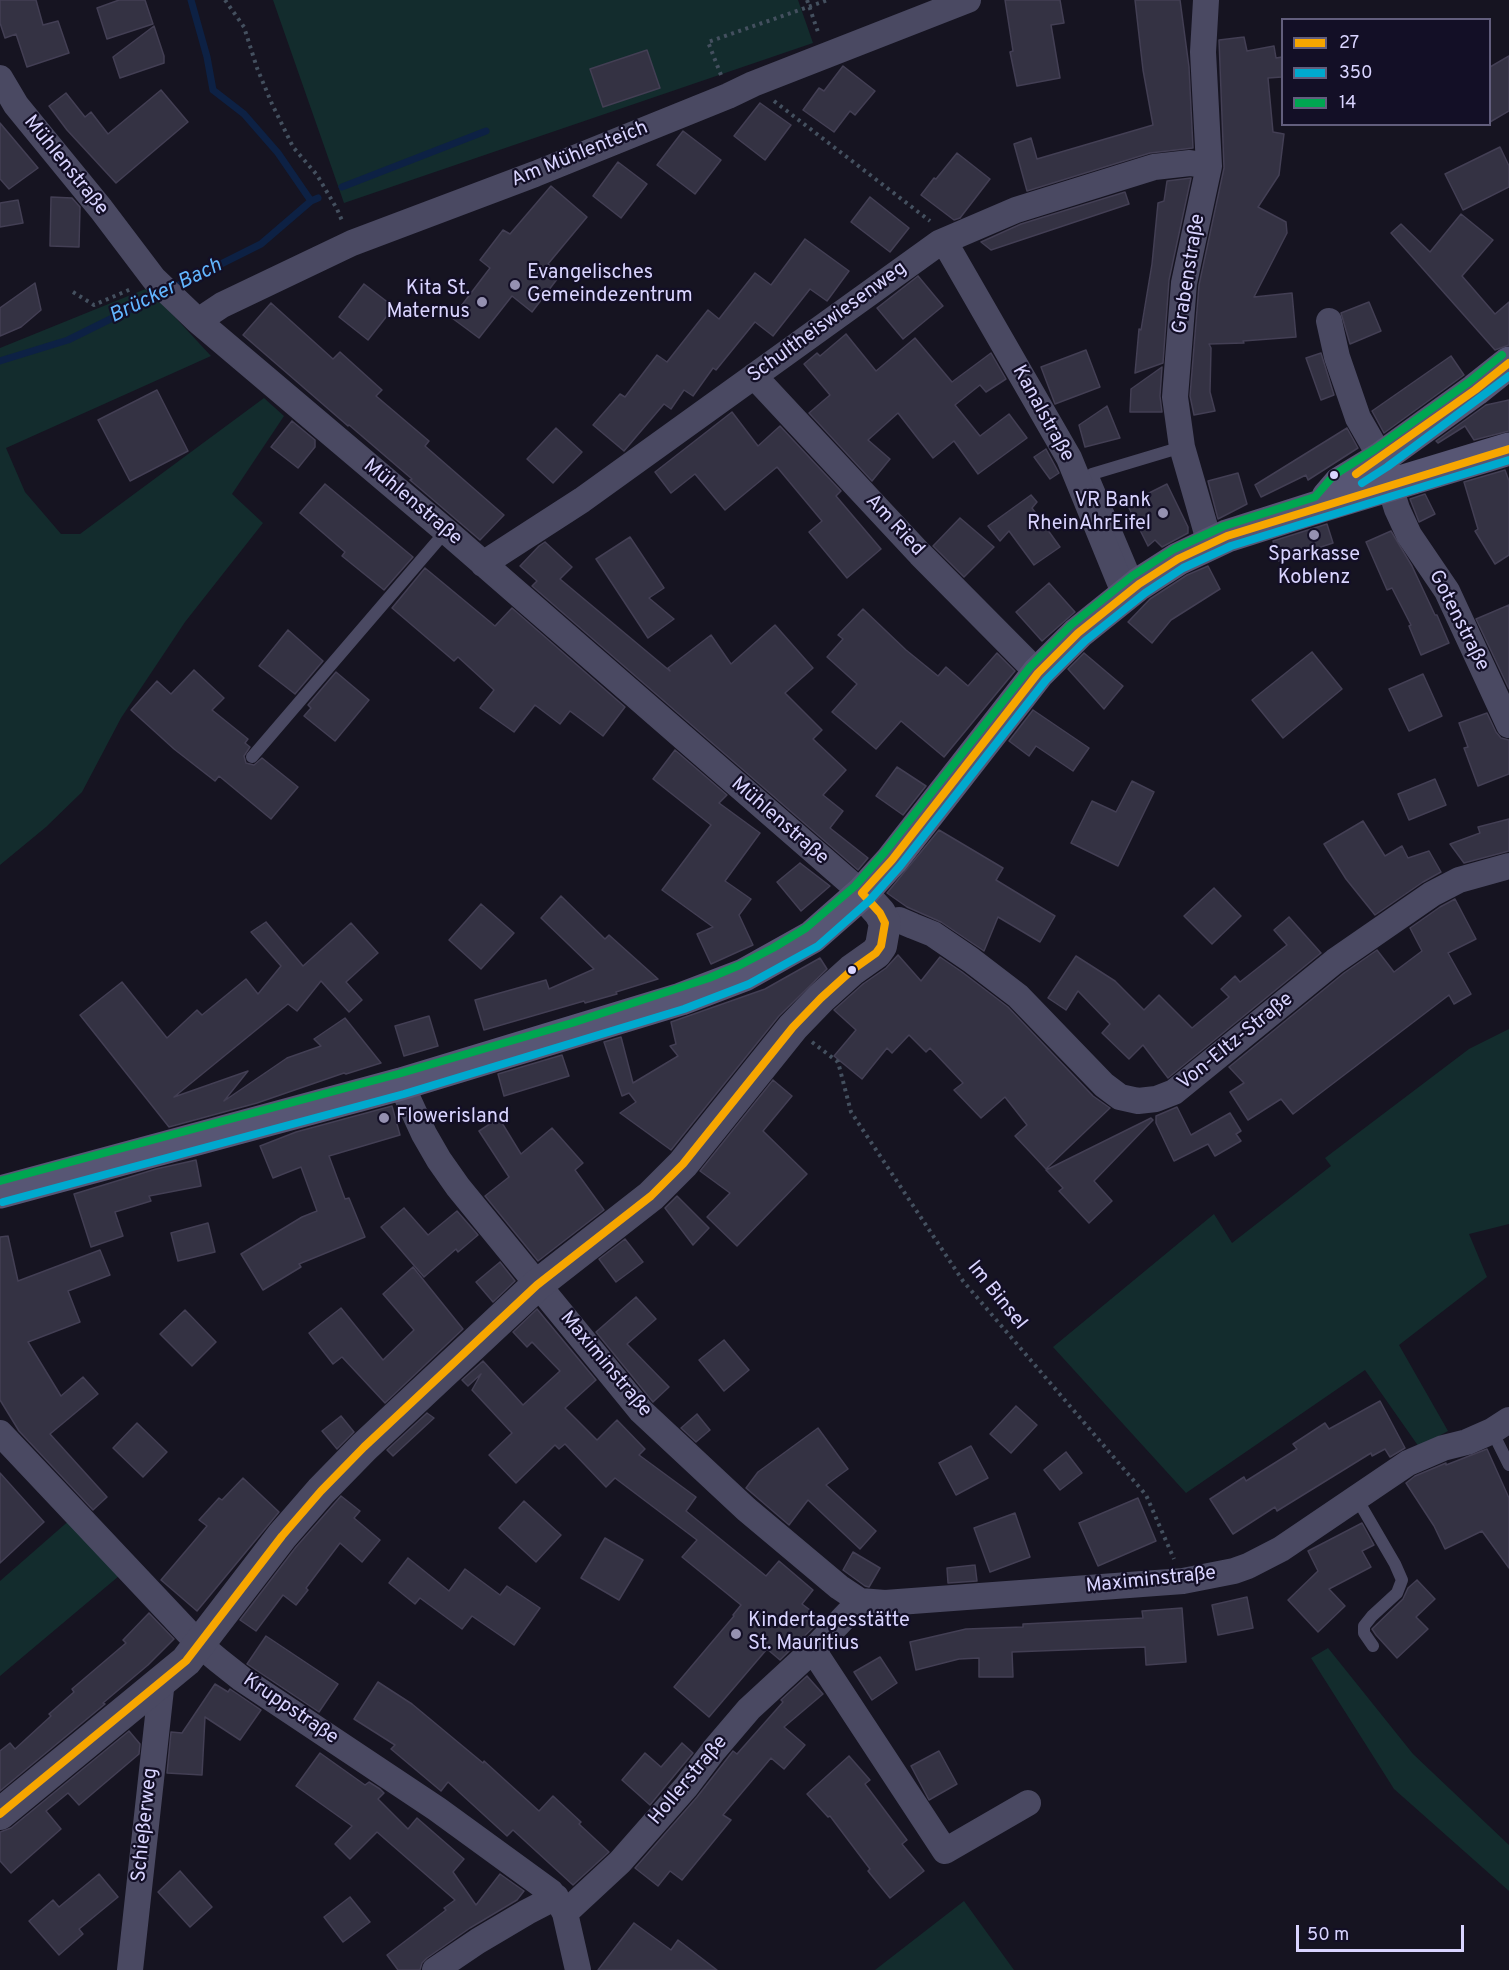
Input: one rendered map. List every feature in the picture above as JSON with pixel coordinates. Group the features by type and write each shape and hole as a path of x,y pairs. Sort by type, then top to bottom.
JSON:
{"main road":[{"path":"1386,472 1475,390 1509,363"},
{"path":"0,1192 401,1084 574,1033 713,988 744,975 812,937 862,893 892,860 1038,673 1078,633 1132,590 1178,559 1210,543 1321,506 1340,483 1509,449"}],"street":[{"name":"Am Mühlenteich","path":"190,313 222,305 352,243 535,174 753,84 968,0"},
{"name":"Grabenstraße","path":"1206,0 1203,52 1209,166 1184,283 1175,397 1182,447 1210,543"},
{"name":"Mühlenstraße","path":"0,78 16,105 156,280 190,313 446,531 862,893"},
{"name":"Schultheiswiesenweg","path":"483,564 582,500 941,242 1016,210 1154,167 1190,164 1209,166"},
{"name":"Kanalstraße","path":"941,242 1069,458 1132,590"},
{"name":"Gotenstraße","path":"1329,321 1336,357 1358,418 1386,472 1397,509 1409,535 1447,591 1509,725"},
{"name":"Am Ried","path":"754,376 920,554 1038,673"},
{"name":"Von-Eltz-Straße","path":"885,922 899,920 933,934 971,960 1018,996 1104,1085 1120,1097 1138,1101 1156,1099 1174,1092 1335,962 1432,894 1459,880 1509,866"},
{"path":"0,1814 186,1661 282,1536 321,1491 364,1447 537,1285 651,1196 683,1164 793,1027 837,984 876,953 881,946 885,922 862,893"},
{"name":"Maximinstraße","path":"401,1084 424,1134 458,1187 641,1411 746,1509 839,1587 860,1601 885,1603 1183,1581 1248,1566 1281,1549 1408,1463 1467,1442 1501,1425"},
{"name":"Kruppstraße","path":"0,1433 199,1644 242,1678 437,1809 551,1892 561,1905"},
{"path":"860,1601 813,1650 945,1851 1028,1803"},
{"name":"Hollerstraße","path":"435,1970 517,1918 561,1905 620,1862 686,1787 749,1709 813,1650"},
{"name":"Schießerweg","path":"130,1970 162,1680"},
{"path":"561,1905 578,1970"}],"lane":[{"path":"1132,590 1092,474 1182,447"},
{"path":"252,756 446,531"},
{"path":"1501,1425 1509,1466"},
{"path":"1356,1497 1402,1580 1397,1593 1364,1626 1364,1633 1372,1646"}],"path":[{"path":"225,0 244,27 257,69 293,147 317,175 338,209 352,243"},
{"path":"807,0 826,55"},
{"path":"728,96 708,42 828,0"},
{"path":"753,84 933,223 941,242"},
{"path":"73,292 94,305 156,280"},
{"name":"Im Binsel","path":"793,1027 838,1062 851,1112 963,1281 1146,1495 1183,1581"}],"green space":[{"path":"273,0 798,0 813,43 344,203"},
{"path":"148,288 211,356 6,448 25,492 61,534 80,534 264,398 284,416 232,494 263,523 185,622 121,718 82,792 46,827 0,865 0,348"},
{"path":"1509,1029 1509,1224 1469,1234 1487,1277 1399,1345 1448,1431 1419,1447 1365,1370 1186,1493 1053,1347 1214,1214 1232,1243 1331,1166 1325,1158 1469,1049"},
{"path":"72,1518 119,1576 0,1676 0,1581"},
{"path":"1328,1648 1413,1754 1509,1845 1509,1891 1394,1789 1311,1658"},
{"path":"964,1901 1014,1970 875,1970"}],"building":[{"path":"0,0 36,0 43,25 58,21 69,53 27,67 16,34 5,38 0,23"},
{"path":"119,0 145,0 153,24 107,39 97,8"},
{"path":"1005,0 1060,0 1064,23 1051,25 1060,78 1017,86 1010,52 1013,51"},
{"path":"1135,0 1180,0 1189,67 1193,148 1150,153 1027,191 1014,144 1031,138 1037,159 1153,125 1143,70"},
{"path":"154,26 164,56 164,63 120,78 113,57"},
{"path":"1244,37 1247,51 1274,46 1276,58 1281,57 1281,77 1268,78 1273,132 1284,134 1279,175 1258,207 1286,222 1287,233 1254,297 1292,293 1296,337 1243,341 1244,343 1209,344 1211,348 1210,392 1215,411 1194,415 1190,396 1199,285 1224,168 1219,40"},
{"path":"647,50 660,88 603,107 590,69"},
{"path":"1509,56 1509,111 1491,121 1491,66"},
{"path":"843,66 875,91 855,115 850,111 834,132 803,110 819,88 824,91"},
{"path":"161,90 188,122 116,183 67,130 49,106 66,93 85,117 91,112 108,134"},
{"path":"760,103 791,125 765,160 734,136"},
{"path":"0,123 38,168 9,189 0,179"},
{"path":"683,131 721,160 695,194 657,165"},
{"path":"1500,147 1509,166 1509,187 1463,210 1445,174"},
{"path":"957,153 990,179 960,218 954,220 921,195"},
{"path":"618,162 647,184 621,218 593,196"},
{"path":"1191,178 1169,280 1163,363 1135,373 1139,329 1141,330 1152,264 1158,203 1164,201 1167,181"},
{"name":"Evangelisches Gemeindezentrum","path":"551,186 587,217 548,264 561,274 532,312 512,296 479,338 452,318 490,268 480,260 503,230 510,234"},
{"path":"1125,192 1129,204 991,250 981,242 1021,224"},
{"path":"51,197 72,198 80,207 79,247 50,246"},
{"path":"870,197 909,228 890,252 851,222"},
{"path":"18,200 23,223 0,227 0,203"},
{"path":"1461,214 1493,240 1462,276 1495,314 1509,302 1509,345 1495,350 1391,233 1401,224 1430,252"},
{"path":"805,239 849,271 827,301 810,289 773,336 755,322 716,370 713,368 693,396 684,390 671,409 664,404 624,451 593,425 620,394 625,397 657,355 667,362 708,310 719,319 755,273 771,285"},
{"path":"918,276 943,306 903,339 877,308"},
{"path":"35,283 41,310 21,327 0,336 0,308"},
{"path":"364,284 394,307 368,340 339,317"},
{"path":"1369,302 1381,331 1350,344 1341,313"},
{"path":"271,303 333,359 340,352 382,390 376,396 429,441 425,446 504,515 480,540 243,335"},
{"path":"846,334 876,371 915,338 952,382 991,353 1006,379 986,392 980,385 955,405 980,436 1009,414 1027,438 978,474 954,441 933,458 898,413 868,440 890,459 872,481 809,413 830,395 804,364 817,353 820,356"},
{"path":"1086,350 1100,387 1055,404 1041,367"},
{"path":"1321,353 1334,395 1321,400 1306,358"},
{"path":"1451,356 1464,375 1384,433 1372,411"},
{"path":"1162,367 1160,396 1162,412 1130,412 1131,389"},
{"path":"157,390 188,451 130,481 98,420"},
{"path":"1509,400 1509,431 1474,440 1465,426 1438,443 1436,441 1486,405"},
{"path":"1107,406 1120,438 1085,447 1079,425"},
{"path":"732,412 758,446 780,426 841,491 836,496 881,549 847,578 809,532 822,521 777,467 725,510 695,474 671,493 655,472"},
{"path":"292,421 315,440 315,447 298,468 271,447"},
{"path":"556,428 582,452 553,483 527,459"},
{"path":"1347,428 1358,448 1308,480 1306,475 1261,497 1255,485"},
{"path":"1046,449 1059,473 1050,479 1034,457"},
{"path":"1505,470 1509,481 1509,555 1495,564 1475,531 1478,529 1464,482"},
{"path":"1238,473 1247,504 1218,519 1208,481"},
{"path":"325,484 413,557 384,590 342,556 345,552 300,513"},
{"path":"1167,484 1188,527 1188,533 1162,547 1155,540 1148,546 1127,504"},
{"path":"1425,494 1435,514 1419,522 1410,499"},
{"path":"1031,495 1037,502 1032,508 1060,547 1034,565 1009,531 1000,541 988,526"},
{"path":"960,518 994,547 964,577 933,546"},
{"path":"1327,524 1333,543 1279,561 1273,541"},
{"path":"1391,531 1412,566 1449,643 1421,655 1409,626 1411,625 1392,588 1387,590 1366,542"},
{"path":"630,537 664,588 649,598 674,619 648,638 596,559"},
{"path":"545,542 572,567 560,579 670,671 668,668 711,635 731,664 775,625 813,668 785,693 822,730 813,739 846,770 823,795 843,811 830,828 868,858 858,870 532,586 537,581 520,566"},
{"path":"1208,566 1220,589 1171,620 1152,643 1128,622 1150,599 1187,575"},
{"path":"425,568 495,626 512,608 625,707 603,736 570,711 560,724 535,705 514,732 480,708 494,690 458,657 454,661 392,608"},
{"path":"1049,583 1075,612 1042,641 1016,612"},
{"path":"1509,605 1509,689 1476,619"},
{"path":"863,609 906,650 938,676 946,667 968,686 997,653 1015,671 944,757 901,721 876,749 832,712 857,684 827,657 843,639 838,635"},
{"path":"288,630 323,661 295,694 259,666"},
{"path":"1312,652 1342,689 1283,738 1252,700"},
{"path":"1084,653 1123,686 1104,709 1068,669"},
{"path":"194,670 224,698 212,710 248,739 245,743 250,747 244,756 246,763 254,765 262,758 298,787 271,819 219,776 215,781 174,749 131,710 157,681 171,694"},
{"path":"336,672 369,700 335,741 304,716 311,708 308,705"},
{"path":"1423,674 1442,716 1409,731 1389,689"},
{"path":"1033,710 1089,748 1073,771 1036,746 1029,756 1009,741"},
{"path":"1487,713 1496,732 1501,738 1509,740 1509,774 1478,786 1464,748 1468,747 1459,723"},
{"path":"675,750 727,795 719,803 760,833 725,881 751,899 739,915 753,945 711,964 697,934 713,927 662,890 711,825 653,779"},
{"path":"897,767 926,786 903,815 876,796"},
{"path":"1435,779 1446,805 1409,820 1398,794"},
{"path":"1132,781 1154,792 1118,866 1071,843 1092,801 1116,812"},
{"path":"1509,819 1509,851 1464,863 1450,844 1480,833 1478,827"},
{"path":"1363,821 1385,856 1402,846 1408,858 1429,851 1441,872 1375,915 1346,879 1324,844"},
{"path":"939,830 1003,868 996,880 1055,916 1040,942 998,917 984,951 941,922 907,907 887,893"},
{"path":"800,863 830,886 801,911 777,882"},
{"path":"1214,888 1241,916 1212,944 1184,916"},
{"path":"561,896 605,939 609,935 658,979 616,992 617,994 585,1003 584,1001 484,1030 475,1000 546,980 549,989 594,969 541,918"},
{"path":"1455,899 1476,939 1448,953 1471,994 1454,1004 1449,995 1293,1114 1281,1099 1248,1120 1230,1092 1244,1083 1229,1067 1344,973 1377,950 1394,972 1422,951 1410,928"},
{"path":"481,904 514,933 481,969 449,940"},
{"path":"1289,917 1321,953 1168,1078 1143,1045 1129,1059 1102,1033 1110,1024 1078,991 1066,1010 1048,998 1076,956 1115,981 1144,1010 1159,995 1192,1028 1229,997 1221,989 1235,976 1240,982 1287,945 1274,930"},
{"path":"266,922 303,966 351,923 378,953 346,982 362,1000 349,1012 321,981 297,1011 288,1004 174,1097 248,1071 224,1101 287,1058 321,1046 314,1039 345,1018 381,1063 344,1073 257,1103 169,1127 80,1015 122,982 167,1038 197,1010 202,1015 246,979 258,994 281,966 251,932"},
{"path":"898,955 921,981 940,957 962,972 1008,1007 1093,1096 1110,1108 1046,1169 1015,1136 1027,1125 1005,1097 981,1118 954,1090 963,1083 930,1048 926,1052 909,1035 892,1053 887,1048 862,1079 834,1056 856,1030 834,1010 863,984 886,968"},
{"path":"820,958 827,969 779,1016 671,1150 620,1113 636,1102 629,1093 622,1096 604,1042 621,1037 633,1083 678,1056 670,1046 676,1044 671,1022 765,989"},
{"path":"429,1016 438,1046 404,1056 395,1026"},
{"path":"562,1055 569,1076 504,1096 498,1074"},
{"path":"773,1080 792,1096 763,1131 807,1174 737,1246 707,1217 730,1193 700,1171"},
{"path":"392,1106 400,1135 329,1156 345,1199 349,1198 365,1237 299,1264 301,1267 263,1290 241,1254 302,1217 317,1211 301,1167 273,1178 260,1146 296,1132"},
{"path":"1177,1107 1191,1135 1230,1113 1241,1131 1236,1134 1241,1141 1215,1156 1208,1144 1174,1161 1156,1123 1156,1116"},
{"path":"499,1118 521,1154 552,1128 583,1163 575,1170 604,1210 538,1261 485,1196 509,1177 479,1131"},
{"path":"1151,1118 1153,1120 1094,1181 1112,1201 1089,1223 1059,1191 1063,1188 1046,1170"},
{"path":"196,1160 201,1186 149,1196 151,1201 115,1212 123,1236 91,1247 74,1194 156,1169"},
{"path":"677,1196 709,1228 693,1245 665,1208"},
{"path":"404,1208 428,1235 457,1211 478,1235 458,1252 456,1249 424,1277 381,1227"},
{"path":"208,1223 215,1252 178,1261 171,1233"},
{"path":"8,1236 18,1281 100,1250 110,1275 68,1291 80,1322 28,1342 61,1396 83,1377 98,1394 50,1434 107,1497 93,1510 19,1431 0,1400 0,1237"},
{"path":"625,1239 643,1262 616,1282 599,1259"},
{"path":"500,1262 515,1281 493,1302 476,1282"},
{"path":"413,1267 463,1329 385,1403 342,1357 333,1364 309,1333 341,1308 383,1360 414,1330 383,1294"},
{"path":"636,1297 656,1319 627,1344 669,1387 653,1402 596,1332"},
{"path":"537,1309 596,1380 565,1408 597,1440 617,1420 645,1449 639,1455 696,1497 686,1511 766,1576 779,1561 813,1590 802,1604 822,1619 780,1660 767,1649 709,1717 674,1687 741,1605 682,1557 697,1540 615,1478 606,1487 565,1444 559,1449 555,1445 516,1483 489,1455 512,1433 472,1390 481,1374 468,1386 462,1380 483,1361 523,1405 560,1371 532,1342 527,1347 513,1332"},
{"path":"185,1310 216,1342 192,1366 160,1334"},
{"path":"724,1340 749,1370 724,1391 699,1360"},
{"path":"1380,1401 1405,1448 1390,1457 1385,1449 1372,1456 1371,1453 1277,1511 1275,1507 1233,1534 1210,1499 1244,1477 1246,1481 1297,1449 1293,1444 1325,1423 1329,1429"},
{"path":"1016,1406 1037,1425 1011,1453 990,1434"},
{"path":"427,1413 434,1418 393,1456 387,1450"},
{"path":"697,1414 710,1430 696,1442 681,1428"},
{"path":"341,1416 354,1432 337,1449 322,1431"},
{"path":"137,1423 167,1452 143,1477 113,1448"},
{"path":"818,1428 848,1469 826,1485 876,1531 860,1549 808,1500 789,1525 746,1488 758,1472"},
{"path":"971,1446 988,1478 956,1495 939,1463"},
{"path":"1487,1449 1509,1498 1509,1568 1482,1531 1445,1549 1434,1526 1406,1483 1415,1476"},
{"path":"1066,1452 1082,1473 1060,1490 1044,1470"},
{"path":"0,1473 44,1522 0,1563"},
{"path":"243,1478 279,1512 197,1611 161,1580 207,1526 199,1520 219,1498 222,1500"},
{"path":"341,1496 360,1511 354,1518 380,1540 362,1562 340,1543 296,1605 283,1595 256,1631 240,1620 296,1547"},
{"path":"1138,1498 1156,1541 1098,1566 1079,1523"},
{"path":"524,1501 561,1535 536,1562 499,1528"},
{"path":"1015,1513 1030,1557 990,1572 974,1528"},
{"path":"1362,1523 1374,1545 1362,1551 1371,1567 1329,1589 1345,1606 1318,1632 1288,1600 1318,1571 1308,1551"},
{"path":"605,1538 643,1560 619,1600 581,1578"},
{"path":"853,1552 880,1568 869,1587 843,1570"},
{"path":"408,1558 449,1591 465,1569 500,1595 507,1586 540,1608 514,1645 472,1616 462,1629 420,1598 415,1604 389,1583"},
{"path":"975,1565 977,1581 948,1583 947,1568"},
{"path":"1417,1580 1435,1599 1416,1617 1428,1629 1397,1658 1372,1629 1403,1599 1408,1588"},
{"path":"1247,1597 1253,1628 1218,1635 1212,1605"},
{"path":"1182,1608 1186,1662 1146,1665 1145,1647 1012,1652 1013,1677 979,1677 979,1658 959,1659 916,1670 910,1642 966,1629 1143,1618 1142,1611"},
{"path":"149,1613 174,1639 148,1665 103,1703 105,1704 0,1791 0,1751 10,1743 15,1749 51,1716 49,1714 74,1692 72,1689 126,1643 123,1640"},
{"path":"266,1636 338,1684 319,1712 247,1664"},
{"path":"880,1657 897,1683 872,1700 854,1672"},
{"path":"807,1676 823,1694 784,1727 805,1745 784,1769 771,1758 723,1815 731,1820 682,1880 670,1871 658,1886 635,1868 697,1797 733,1751 737,1754 783,1702 781,1700"},
{"path":"378,1682 412,1704 483,1763 484,1761 539,1811 553,1796 609,1852 573,1885 513,1830 507,1836 448,1782 441,1791 391,1749 395,1745 354,1719"},
{"path":"215,1684 228,1692 230,1689 261,1710 240,1740 205,1717 202,1775 167,1773 171,1732 182,1733"},
{"path":"129,1731 140,1744 139,1754 79,1805 68,1793 46,1811 61,1829 11,1873 0,1861 0,1832 11,1828"},
{"path":"682,1743 693,1753 650,1805 622,1780 645,1753 661,1767"},
{"path":"939,1751 957,1784 929,1800 911,1766"},
{"path":"320,1753 365,1785 369,1782 380,1789 384,1793 378,1799 408,1829 417,1818 464,1859 453,1872 476,1905 500,1874 524,1891 517,1900 470,1928 427,1958 420,1970 398,1970 387,1955 446,1910 444,1908 455,1900 377,1832 350,1859 335,1844 352,1826 296,1786"},
{"path":"849,1756 870,1780 865,1784 907,1840 902,1844 924,1871 890,1898 868,1871 870,1869 830,1816 828,1817 807,1794"},
{"path":"180,1871 212,1907 190,1927 158,1892"},
{"path":"99,1874 118,1897 79,1929 83,1934 59,1955 29,1921 53,1900 59,1907"},
{"path":"350,1897 370,1922 343,1942 324,1917"},
{"path":"634,1923 671,1950 678,1940 717,1970 598,1970"}],"waterway":[{"path":"191,0 207,57 213,90 244,114 278,153 311,201"},
{"name":"Brücker Bach","path":"342,187 486,131"},
{"name":"Brücker Bach","path":"171,289 261,244 311,201 318,198"},
{"name":"Brücker Bach","path":"0,361 68,340 161,294"}],"transit line":[{"name":"14","path":"0,1181 398,1074 572,1023 709,978 773,948 806,928 855,886 884,853 1030,667 1071,625 1132,576 1174,549 1224,526 1315,497 1334,475 1375,449 1469,382 1502,355"},
{"name":"27","path":"1356,474 1475,390 1509,363"},
{"name":"350","path":"1362,483 1509,376"},
{"name":"27","path":"862,893 892,860 1038,673 1078,633 1139,584 1178,559 1227,536 1509,449"},
{"name":"350","path":"3,1202 404,1094 684,1009 749,984 818,946 870,900 900,866 1046,680 1085,641 1145,593 1183,568 1231,546 1509,460"},
{"name":"27","path":"0,1814 186,1661 282,1536 321,1491 364,1447 537,1285 651,1196 683,1164 793,1027 821,998 852,970 876,953 881,946 885,923 880,913 862,893"}],"place":[{"name":"Evangelisches Gemeindezentrum","path":"515,285"},
{"name":"Kita St. Maternus","path":"482,302"},
{"name":"VR Bank RheinAhrEifel","path":"1163,513"},
{"name":"Sparkasse Koblenz","path":"1314,535"},
{"name":"Flowerisland","path":"384,1118"},
{"name":"Kindertagesstätte St. Mauritius","path":"736,1634"}]}
